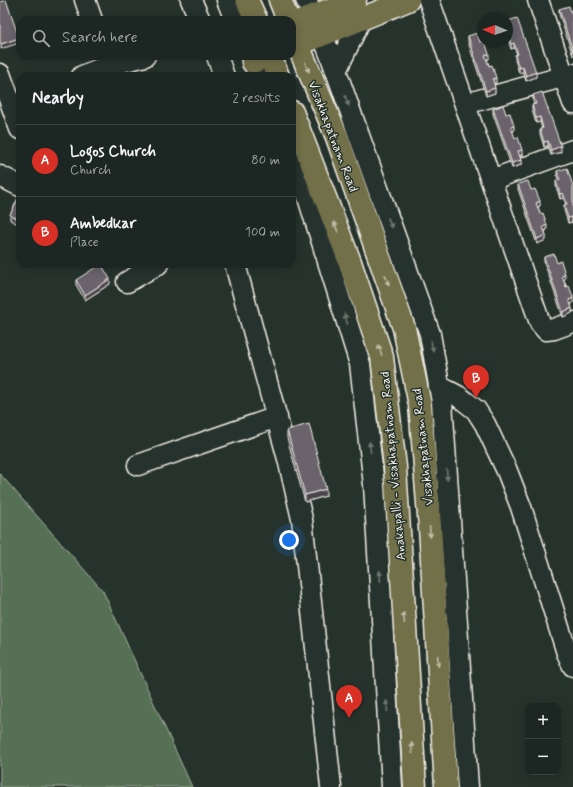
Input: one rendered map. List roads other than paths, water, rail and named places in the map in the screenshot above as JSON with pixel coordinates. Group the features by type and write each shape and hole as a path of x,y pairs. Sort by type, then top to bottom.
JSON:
{"main road":[{"path":"247,0 254,16"},
{"path":"280,0 286,16"},
{"path":"296,34 314,17 408,0"},
{"name":"Visakhapatnam Road","path":"296,44 337,138 404,328 420,405 446,787"},
{"path":"260,61 273,72"},
{"name":"Anakapalli - Visakhapatnam Road","path":"296,122 350,262 382,357 395,467 415,787"}],"street":[{"path":"85,0 91,16"},
{"path":"191,0 198,16"},
{"path":"227,0 234,16"},
{"path":"429,0 540,323 546,330 554,329 573,322"},
{"path":"538,0 569,75 573,103"},
{"path":"336,71 358,9"},
{"path":"314,17 336,71 430,334 442,402 468,787"},
{"path":"92,72 130,60"},
{"path":"218,60 223,72"},
{"path":"0,74 16,104"},
{"path":"465,104 569,75"},
{"path":"491,180 573,150"},
{"path":"296,163 301,175 360,364 374,485 392,787"},
{"path":"0,176 16,184"},
{"path":"127,282 151,268"},
{"path":"237,268 277,417 302,519 331,787"},
{"path":"439,386 458,396 476,410 485,424 507,471 567,653 573,666"},
{"path":"138,465 277,417"}],"place":[{"name":"Ambedkar","path":"476,398"},
{"name":"Logos Church","path":"349,718"}]}
